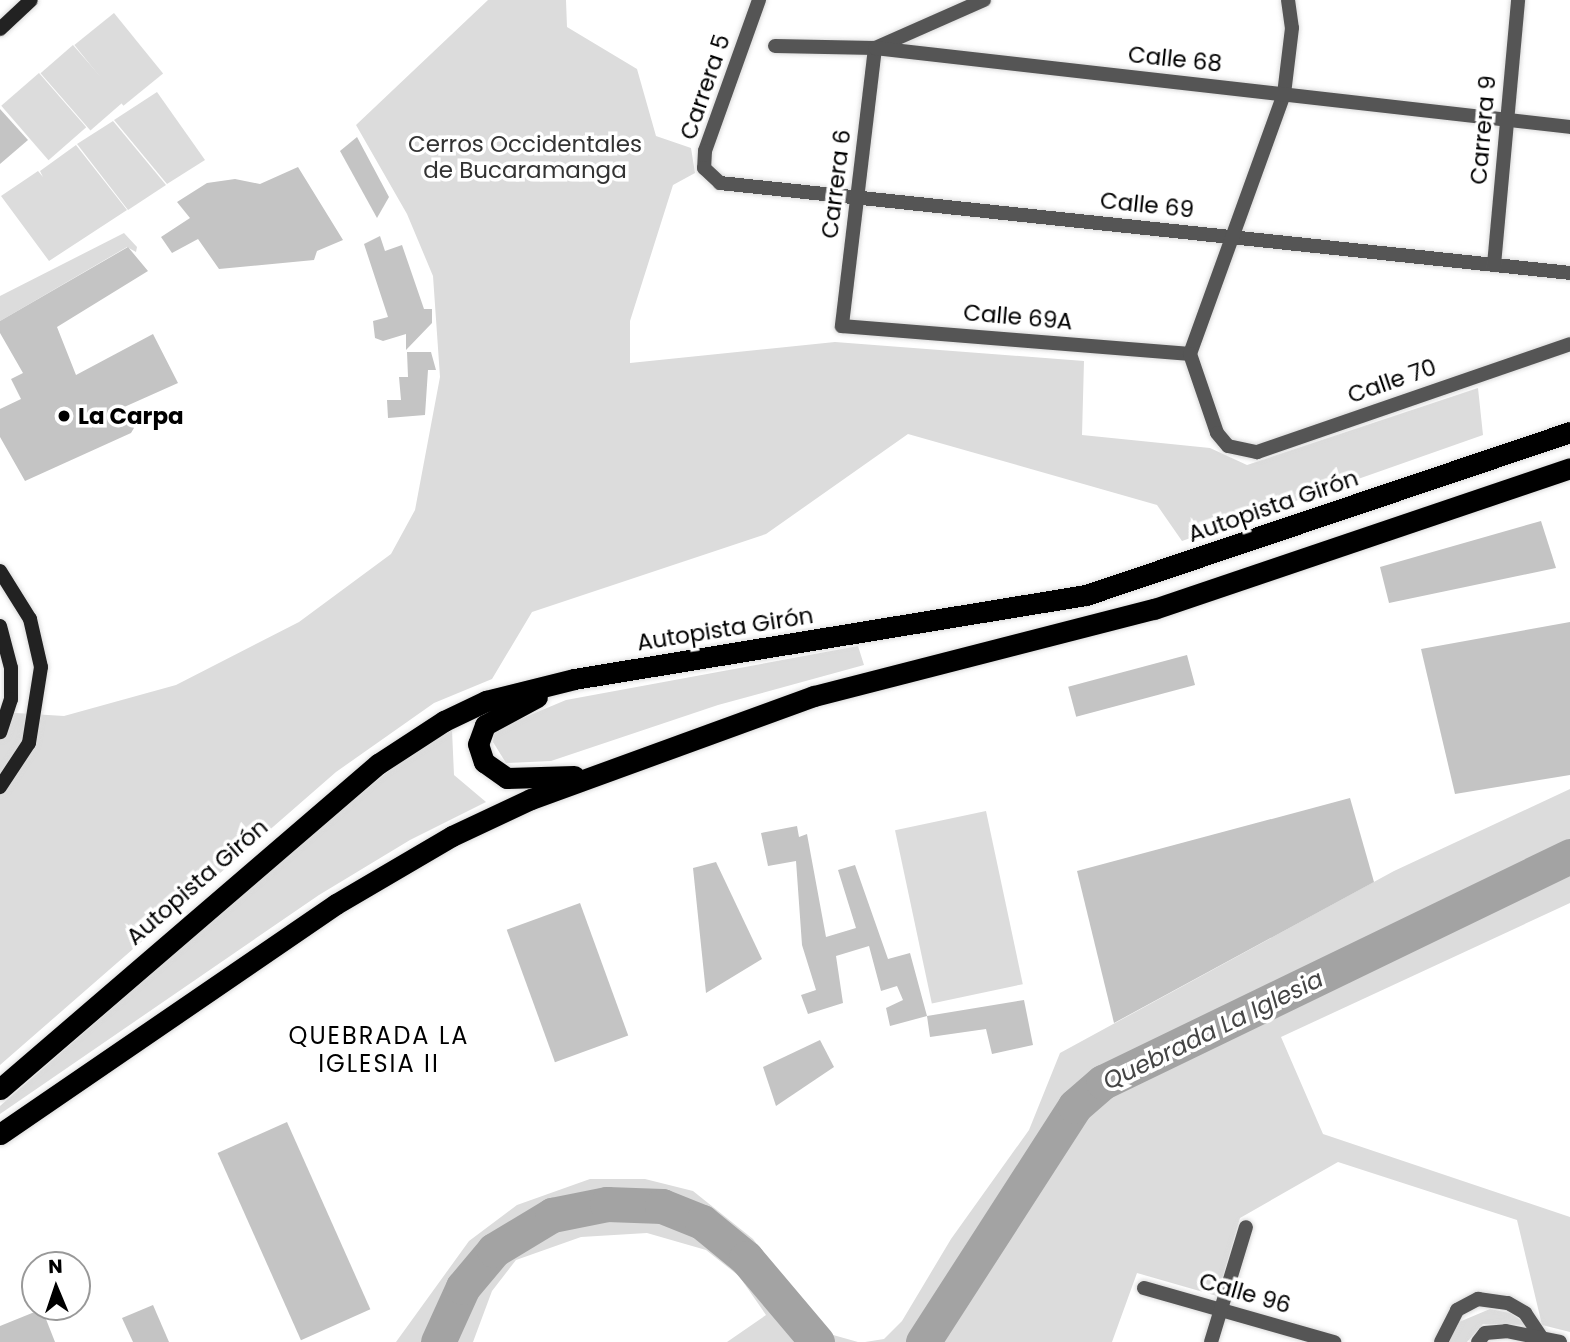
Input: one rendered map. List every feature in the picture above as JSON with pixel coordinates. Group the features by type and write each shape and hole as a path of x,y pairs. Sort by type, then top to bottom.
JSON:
{"highway":[{"name":"Autopista Girón","path":"0,1089 378,764 444,721 486,701 573,679 1086,595 1570,432"},
{"path":"0,1134 404,862 499,813 594,775 849,685 1154,609 1570,468"},
{"path":"573,679 485,725 479,751 490,770 508,778 594,775"}],"main road":[{"path":"0,29 31,0"},
{"path":"0,571 30,619 41,667 29,743 0,787"},
{"path":"0,626 11,668 10,699 0,732"}],"street":[{"name":"Carrera 5","path":"720,183 704,168 705,151 760,0"},
{"path":"875,48 984,0"},
{"path":"1190,354 1284,94 1292,28 1288,0"},
{"name":"Carrera 9","path":"1494,265 1518,0"},
{"name":"Calle 68","path":"775,46 875,48 1570,127"},
{"name":"Carrera 6","path":"842,326 875,48"},
{"name":"Calle 69","path":"720,183 1570,273"},
{"name":"Calle 69A","path":"842,326 1190,354"},
{"name":"Calle 70","path":"1190,354 1217,433 1228,446 1257,452 1570,344"},
{"path":"1211,1342 1246,1227"},
{"name":"Calle 96","path":"1144,1288 1334,1342"},
{"path":"1441,1342 1457,1310 1478,1299 1508,1303 1525,1313 1541,1337"},
{"path":"1481,1338 1541,1337 1560,1342"}],"green space":[{"name":"Cerros Occidentales de Bucaramanga","path":"488,0 566,0 567,27 637,69 656,136 691,148 695,173 673,185 630,321 630,363 835,342 1084,361 1082,435 1210,448 1247,465 1478,388 1483,435 1182,541 1157,505 908,434 766,534 532,612 492,679 434,703 336,772 0,1065 0,712 64,716 176,685 299,622 391,554 415,510 440,377 433,276 407,214 356,125"},
{"path":"114,13 163,74 123,106 74,45"},
{"path":"73,45 123,102 90,131 41,73"},
{"path":"39,73 86,127 49,160 1,106"},
{"path":"157,92 205,160 167,184 114,120"},
{"path":"113,121 166,185 128,210 77,144"},
{"path":"76,145 127,210 49,261 1,196 38,171 43,177 40,171"},
{"path":"124,233 137,247 136,252 127,247 0,321 0,296"},
{"path":"858,646 864,665 718,705 551,761 506,763 493,742 494,730 566,700"},
{"path":"452,730 454,775 486,802 410,840 319,895 0,1114 0,1106 294,849 409,754"},
{"path":"1570,789 1570,903 1281,1037 1323,1134 1570,1217 1570,1332 1542,1325 1517,1220 1338,1162 1240,1218 1217,1296 1137,1273 1112,1342 865,1342 884,1339 902,1321 951,1239 1029,1130 1060,1053 1394,871"},
{"path":"986,811 1023,984 932,1003 895,830"},
{"path":"590,1179 645,1179 693,1191 753,1239 826,1333 858,1342 727,1342 766,1315 739,1276 706,1250 647,1233 581,1237 516,1260 492,1291 473,1342 396,1342 469,1241 517,1205"},
{"path":"1490,1309 1510,1313 1528,1325 1483,1324 1467,1342 1449,1342 1459,1322"}],"building":[{"path":"0,109 28,140 0,164"},
{"path":"357,137 389,197 377,218 340,151"},
{"path":"298,167 343,240 317,251 314,260 219,269 198,239 172,253 161,237 190,218 177,202 207,183 235,179 260,184"},
{"path":"380,236 385,251 402,245 424,309 432,309 432,323 406,350 406,334 383,341 375,338 373,321 388,317 364,244"},
{"path":"128,247 148,271 57,327 76,375 153,334 178,383 122,408 134,428 131,433 25,481 0,437 0,409 21,399 11,379 23,373 0,333 0,321"},
{"path":"407,352 431,352 436,370 428,370 425,415 388,418 387,400 401,400 399,377 408,377"},
{"path":"1541,521 1556,568 1389,603 1380,567"},
{"path":"1570,622 1570,775 1455,794 1421,649"},
{"path":"1187,655 1195,685 1076,717 1068,687"},
{"path":"1350,798 1374,882 1114,1023 1077,871"},
{"path":"797,826 799,837 807,834 826,937 856,928 838,870 855,865 888,959 910,953 927,1016 890,1026 886,1008 903,1000 897,986 881,991 869,946 836,956 843,1003 808,1014 801,995 816,990 802,945 796,861 768,866 761,833"},
{"path":"716,862 762,959 706,993 693,868"},
{"path":"580,903 628,1035 555,1062 507,930"},
{"path":"1024,1000 1033,1045 992,1054 986,1029 930,1037 927,1016"},
{"path":"820,1040 834,1067 776,1106 763,1067"},
{"path":"287,1122 370,1309 301,1340 218,1153"},
{"path":"153,1305 169,1342 133,1342 122,1318"},
{"path":"21,1318 21,1321 47,1321 55,1342 0,1342 0,1326"}],"waterway":[{"name":"Quebrada La Iglesia","path":"923,1342 1075,1106 1103,1082 1570,856"},
{"name":"Quebrada La Iglesia","path":"438,1342 463,1287 494,1250 552,1215 607,1204 662,1206 702,1222 746,1258 817,1342"}],"place":[{"name":"La Carpa","path":"64,416"}],"district":[{"name":"QUEBRADA LA IGLESIA II","path":"379,1050"}]}
